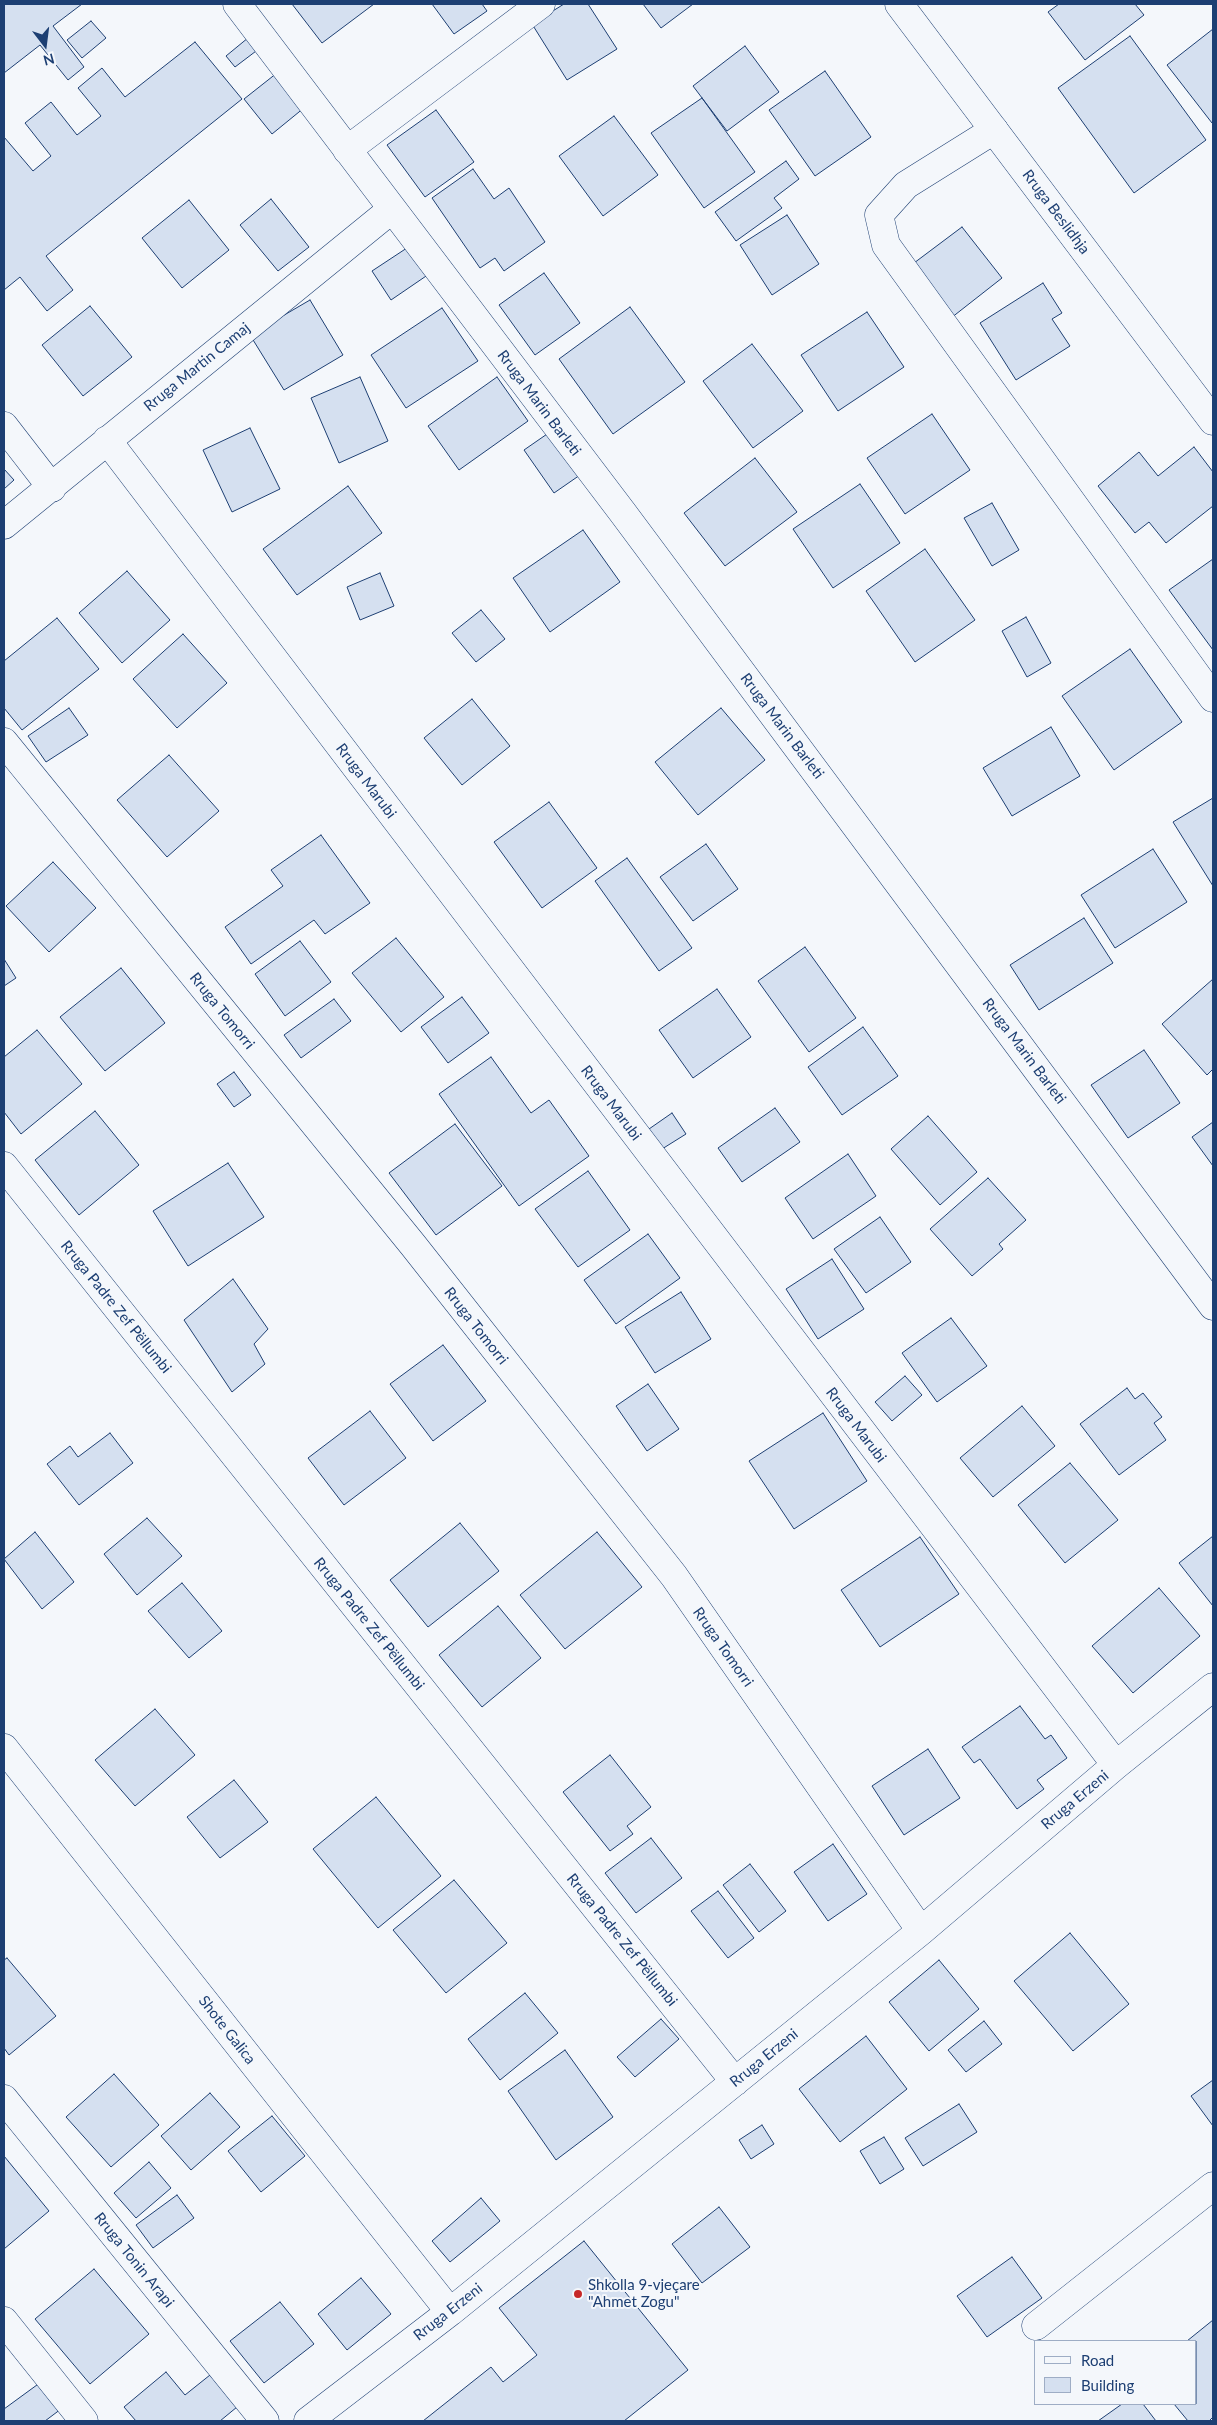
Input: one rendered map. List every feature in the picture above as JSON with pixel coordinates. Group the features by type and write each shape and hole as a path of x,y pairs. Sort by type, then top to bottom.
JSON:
{"street":[{"name":"Rruga Marin Barleti","path":"237,4 391,210 647,545 1213,1306"},
{"path":"347,150 541,4"},
{"name":"Rruga Beslidhja","path":"899,4 1213,421"},
{"path":"994,130 906,185 879,215 886,245 1213,698"},
{"name":"Rruga Martin Camaj","path":"4,525 52,488 107,440 391,210"},
{"path":"4,426 52,488"},
{"name":"Rruga Marubi","path":"107,440 1116,1765"},
{"name":"Rruga Tomorri","path":"4,742 419,1253 674,1576 921,1931"},
{"name":"Rruga Padre Zef Pëllumbi","path":"4,1166 735,2082"},
{"name":"Rruga Erzeni","path":"308,2421 450,2312 735,2082 921,1931 1116,1765 1213,1687"},
{"name":"Shote Galica","path":"4,1748 450,2312"},
{"name":"Rruga Tonin Arapi","path":"4,2099 265,2421"},
{"path":"1036,2326 1213,2186"},
{"path":"4,2321 84,2421"}],"building":[{"path":"4,4 82,4 53,26 84,67 68,80 40,45 4,73"},
{"path":"292,4 374,4 322,43"},
{"path":"432,4 482,4 487,11 454,34"},
{"path":"564,4 588,4 617,49 567,80 532,24"},
{"path":"643,4 693,4 661,28"},
{"path":"1059,4 1135,4 1144,15 1085,60 1048,12"},
{"path":"91,21 106,38 82,58 67,40"},
{"path":"1213,29 1213,122 1212,123 1167,65"},
{"path":"254,33 264,45 235,67 226,56"},
{"path":"1130,36 1206,140 1134,193 1058,88"},
{"path":"195,42 242,99 46,256 73,290 47,311 20,277 4,290 4,137 33,171 51,156 25,123 51,102 77,135 101,116 78,88 102,68 125,97"},
{"path":"745,46 779,92 727,131 693,86"},
{"path":"282,69 310,103 272,134 244,99"},
{"path":"825,71 871,137 815,176 769,110"},
{"path":"702,98 755,172 704,208 651,133"},
{"path":"436,110 474,162 425,197 387,145"},
{"path":"614,116 658,175 603,216 559,156"},
{"path":"786,161 799,179 774,198 782,208 736,241 715,212"},
{"path":"473,169 494,199 509,188 545,242 504,271 495,258 480,268 432,198"},
{"path":"271,199 309,247 278,271 240,225"},
{"path":"189,200 229,250 182,288 142,238"},
{"path":"787,215 819,264 772,295 740,245"},
{"path":"962,227 1002,278 951,318 910,266"},
{"path":"413,244 432,272 391,300 372,271"},
{"path":"544,273 580,323 535,355 499,305"},
{"path":"1043,283 1062,313 1052,319 1070,346 1016,380 980,323"},
{"path":"310,300 343,355 284,390 250,335"},
{"path":"90,306 132,357 83,396 42,345"},
{"path":"630,307 685,382 613,434 559,359"},
{"path":"442,308 478,361 406,408 371,355"},
{"path":"867,312 904,367 838,411 801,355"},
{"path":"752,344 803,411 753,448 703,381"},
{"path":"360,377 388,441 339,463 311,398"},
{"path":"497,377 528,421 459,470 428,426"},
{"path":"932,414 970,470 905,514 867,458"},
{"path":"250,428 280,489 232,512 203,450"},
{"path":"550,432 580,475 554,493 524,450"},
{"path":"1194,447 1213,472 1213,506 1166,543 1149,522 1135,533 1098,486 1139,452 1158,476"},
{"path":"755,458 797,512 725,566 684,513"},
{"path":"4,469 14,480 4,489"},
{"path":"860,484 900,543 833,588 793,529"},
{"path":"348,486 382,533 297,595 263,549"},
{"path":"992,503 1019,550 992,566 964,518"},
{"path":"583,530 620,582 550,632 513,578"},
{"path":"925,549 975,620 915,662 866,591"},
{"path":"1213,559 1213,650 1169,590"},
{"path":"127,571 170,620 122,663 79,613"},
{"path":"380,573 394,606 360,620 347,587"},
{"path":"481,610 505,639 476,662 452,633"},
{"path":"1026,617 1051,663 1027,677 1002,631"},
{"path":"57,618 99,669 22,730 4,708 4,661"},
{"path":"183,634 227,683 177,728 133,679"},
{"path":"1130,649 1182,722 1114,770 1062,696"},
{"path":"472,699 510,746 462,785 424,738"},
{"path":"69,708 88,735 46,762 28,736"},
{"path":"721,708 765,760 698,815 655,762"},
{"path":"1051,727 1080,776 1012,816 983,768"},
{"path":"169,755 219,811 167,857 117,800"},
{"path":"1213,798 1213,886 1173,822"},
{"path":"549,802 597,868 542,908 494,842"},
{"path":"321,835 370,903 325,934 314,920 251,964 225,927 283,886 271,870"},
{"path":"706,844 738,889 693,921 660,877"},
{"path":"1153,849 1187,902 1115,948 1081,895"},
{"path":"627,858 692,948 659,971 595,881"},
{"path":"53,862 96,908 49,952 6,906"},
{"path":"1084,918 1113,963 1039,1010 1010,965"},
{"path":"396,938 444,997 401,1032 352,973"},
{"path":"300,941 331,982 285,1016 255,974"},
{"path":"805,947 856,1018 809,1052 758,981"},
{"path":"4,959 16,978 4,986"},
{"path":"121,968 165,1023 105,1071 60,1017"},
{"path":"1213,979 1213,1069 1207,1075 1162,1024"},
{"path":"717,989 751,1037 693,1078 659,1030"},
{"path":"462,997 489,1033 448,1063 421,1027"},
{"path":"334,999 351,1021 301,1058 284,1035"},
{"path":"863,1027 898,1076 842,1115 808,1067"},
{"path":"37,1030 82,1084 21,1134 4,1112 4,1057"},
{"path":"1144,1050 1180,1103 1128,1138 1091,1085"},
{"path":"491,1057 531,1113 549,1100 589,1156 519,1206 439,1094"},
{"path":"234,1072 251,1095 234,1107 217,1084"},
{"path":"775,1108 800,1142 742,1182 718,1148"},
{"path":"95,1111 139,1165 79,1215 35,1160"},
{"path":"672,1113 686,1134 662,1149 649,1129"},
{"path":"928,1116 977,1172 940,1205 891,1149"},
{"path":"1213,1122 1213,1166 1192,1137"},
{"path":"455,1124 502,1186 436,1235 389,1173"},
{"path":"848,1154 876,1196 813,1239 785,1198"},
{"path":"228,1163 264,1217 188,1266 153,1211"},
{"path":"588,1171 630,1230 578,1267 535,1209"},
{"path":"988,1178 1026,1220 999,1244 1003,1249 972,1276 930,1229"},
{"path":"880,1217 911,1262 866,1293 834,1249"},
{"path":"648,1234 680,1278 616,1324 584,1280"},
{"path":"832,1259 864,1309 818,1339 786,1289"},
{"path":"233,1279 268,1329 254,1344 265,1364 232,1392 184,1320"},
{"path":"681,1292 711,1339 655,1373 625,1327"},
{"path":"951,1318 987,1366 937,1402 902,1353"},
{"path":"443,1345 486,1401 433,1441 390,1384"},
{"path":"905,1376 922,1395 892,1421 875,1402"},
{"path":"648,1384 679,1429 647,1451 616,1406"},
{"path":"1127,1388 1135,1399 1143,1393 1162,1417 1154,1423 1166,1440 1119,1475 1080,1424"},
{"path":"1022,1406 1055,1446 993,1497 960,1458"},
{"path":"370,1411 406,1458 344,1505 308,1458"},
{"path":"823,1413 867,1481 794,1529 749,1461"},
{"path":"110,1433 133,1463 79,1505 47,1464 70,1446 78,1457"},
{"path":"1070,1463 1118,1520 1065,1563 1018,1505"},
{"path":"147,1518 182,1556 137,1595 104,1554"},
{"path":"460,1523 499,1571 428,1627 390,1580"},
{"path":"35,1532 74,1582 42,1609 4,1559"},
{"path":"597,1532 642,1587 565,1649 520,1595"},
{"path":"1213,1536 1213,1606 1179,1563"},
{"path":"920,1537 959,1594 880,1647 841,1590"},
{"path":"182,1583 222,1631 189,1658 148,1611"},
{"path":"1159,1588 1200,1636 1133,1693 1092,1646"},
{"path":"498,1606 541,1658 482,1707 439,1655"},
{"path":"1020,1706 1045,1739 1051,1735 1067,1758 1037,1780 1044,1789 1017,1809 980,1759 974,1763 962,1747"},
{"path":"155,1709 195,1755 135,1806 95,1760"},
{"path":"928,1749 960,1798 904,1835 872,1786"},
{"path":"610,1755 651,1807 627,1826 633,1834 610,1851 563,1792"},
{"path":"234,1780 268,1822 220,1858 187,1817"},
{"path":"376,1797 441,1876 378,1928 313,1849"},
{"path":"651,1838 682,1878 636,1913 605,1873"},
{"path":"833,1844 867,1894 828,1921 794,1872"},
{"path":"750,1864 786,1911 759,1932 723,1885"},
{"path":"454,1880 507,1943 446,1993 393,1930"},
{"path":"718,1891 754,1938 728,1958 691,1911"},
{"path":"1070,1933 1129,2004 1073,2051 1014,1981"},
{"path":"7,1958 56,2016 9,2055 4,2048 4,1960"},
{"path":"939,1960 979,2009 929,2051 889,2002"},
{"path":"525,1993 558,2033 500,2080 468,2039"},
{"path":"661,2019 679,2039 635,2077 617,2057"},
{"path":"984,2021 1002,2044 966,2072 948,2050"},
{"path":"866,2036 907,2089 840,2142 799,2089"},
{"path":"565,2050 613,2117 556,2160 508,2091"},
{"path":"114,2074 159,2125 111,2167 66,2117"},
{"path":"1213,2080 1213,2126 1191,2096"},
{"path":"210,2093 240,2127 191,2170 161,2136"},
{"path":"959,2104 977,2132 923,2166 905,2138"},
{"path":"272,2116 305,2156 261,2192 228,2151"},
{"path":"762,2125 774,2144 751,2159 739,2140"},
{"path":"884,2137 904,2169 880,2184 860,2151"},
{"path":"4,2156 49,2211 4,2249"},
{"path":"149,2162 171,2188 136,2218 114,2193"},
{"path":"177,2195 194,2218 153,2248 136,2225"},
{"path":"481,2198 500,2221 450,2262 432,2241"},
{"path":"719,2207 750,2247 702,2283 672,2244"},
{"name":"Shkolla 9-vjeçare \"Ahmet Zogu\"","path":"584,2241 688,2370 624,2421 423,2421 491,2367 503,2382 537,2355 499,2308"},
{"path":"1012,2257 1042,2298 987,2337 957,2296"},
{"path":"94,2269 149,2334 90,2384 35,2319"},
{"path":"361,2278 391,2314 347,2350 318,2314"},
{"path":"280,2302 314,2344 264,2383 230,2341"},
{"path":"1213,2320 1213,2417 1209,2421 1188,2421 1175,2405 1197,2405 1197,2340 1188,2340"},
{"path":"166,2372 185,2395 210,2375 237,2407 220,2421 136,2421 124,2407"},
{"path":"41,2382 61,2409 45,2421 4,2421 4,2409"},
{"path":"1121,2405 1144,2405 1156,2421 1098,2421"}],"place":[{"name":"Shkolla 9-vjeçare \"Ahmet Zogu\"","path":"578,2294"}]}
